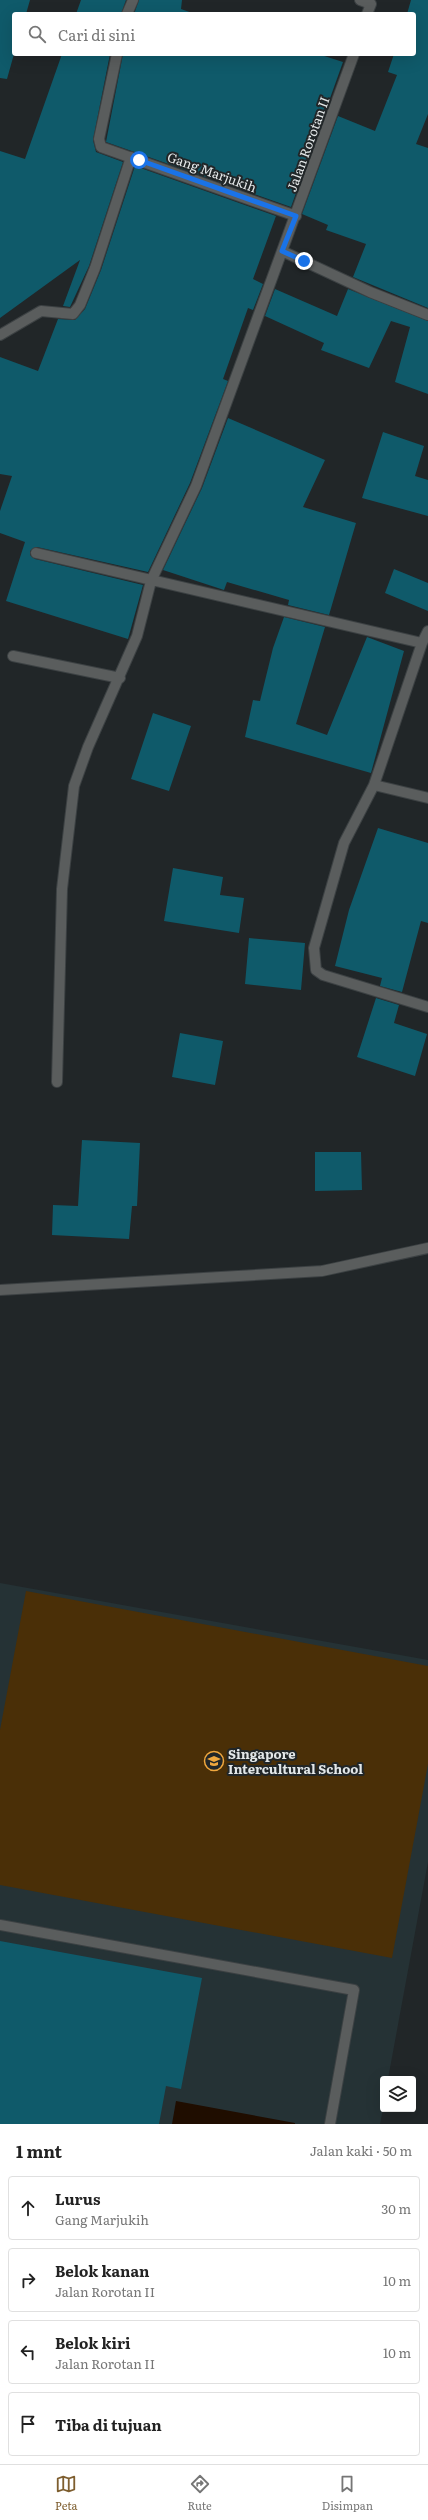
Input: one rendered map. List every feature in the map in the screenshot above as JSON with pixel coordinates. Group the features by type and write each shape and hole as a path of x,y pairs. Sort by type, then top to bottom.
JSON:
{"street":[{"path":"128,12 132,0"},
{"path":"360,0 370,6"},
{"name":"Gang Marjukih","path":"117,56 99,143 104,149 131,157 296,216"},
{"name":"Jalan Rorotan II","path":"57,1082 62,889 74,786 88,747 138,636 151,581 196,486 353,56"},
{"path":"0,335 36,312 73,314 80,305 95,268 131,157"},
{"path":"282,251 370,292 428,315"},
{"path":"36,553 422,643"},
{"path":"428,631 422,643 374,785 344,843 314,948 313,960 316,970 324,975 428,1007"},
{"path":"13,656 120,678"},
{"path":"374,785 428,798"},
{"path":"0,1290 322,1271 428,1248"},
{"path":"0,1925 354,1990 330,2124"}],"shaded area":[{"name":"Singapore Intercultural School","path":"0,1583 428,1660 428,1862 389,2076 380,2076 380,2112 382,2112 380,2124 0,2124"},
{"path":"26,1591 428,1666 428,1764 392,1958 0,1885 0,1730"},
{"path":"176,2101 295,2123 295,2124 172,2124"}],"building":[{"path":"0,0 30,0 27,12 12,12 12,56 13,56 7,79 0,78"},
{"path":"81,0 126,0 122,12 77,12"},
{"path":"139,0 182,0 181,9 189,12 135,12"},
{"path":"411,0 428,0 428,114 416,144 428,148 428,308 353,277 366,244 326,230 328,225 302,214 338,116 375,131 397,75 388,72 393,56 416,56 416,12 408,12"},
{"path":"61,56 110,56 93,140 96,152 123,162 89,266 70,307 63,306 80,260 0,318 0,151 25,159"},
{"path":"123,56 324,56 343,62 291,207 106,142"},
{"path":"135,166 276,216 253,279 263,284 253,310 248,308 223,379 228,381 190,483 148,572 37,547 30,551 30,555 35,559 143,585 128,639 6,601 25,542 0,533 0,511 12,476 0,474 0,357 38,371 58,319 75,320 85,309 101,270"},
{"path":"275,289 337,316 348,289 428,321 428,394 395,382 410,327 391,321 369,368 321,350 324,343 265,316"},
{"path":"228,418 325,460 303,507 356,523 329,615 288,605 289,600 227,582 224,590 163,570 202,488"},
{"path":"383,432 424,446 415,476 428,480 428,516 362,498"},
{"path":"394,569 428,583 428,611 385,593"},
{"path":"284,617 325,627 296,724 327,735 367,637 404,651 371,773 245,737 253,700 260,701 273,648"},
{"path":"153,713 191,726 169,791 131,779"},
{"path":"378,828 428,843 428,923 421,921 402,992 380,986 382,978 335,966 349,910"},
{"path":"173,868 223,877 220,895 244,898 239,933 164,921"},
{"path":"249,938 305,943 301,990 245,984"},
{"path":"376,998 399,1005 394,1023 427,1034 415,1076 357,1057"},
{"path":"180,1033 223,1041 215,1085 172,1077"},
{"path":"82,1140 140,1143 137,1206 132,1206 129,1239 52,1235 53,1205 78,1206"},
{"path":"315,1152 361,1152 362,1190 315,1191"},
{"path":"0,1941 202,1978 181,2089 166,2086 159,2124 0,2124"}],"place":[{"name":"Singapore Intercultural School","path":"214,1761"}],"route":[{"path":"139,160 296,216 282,251 304,261"}]}
